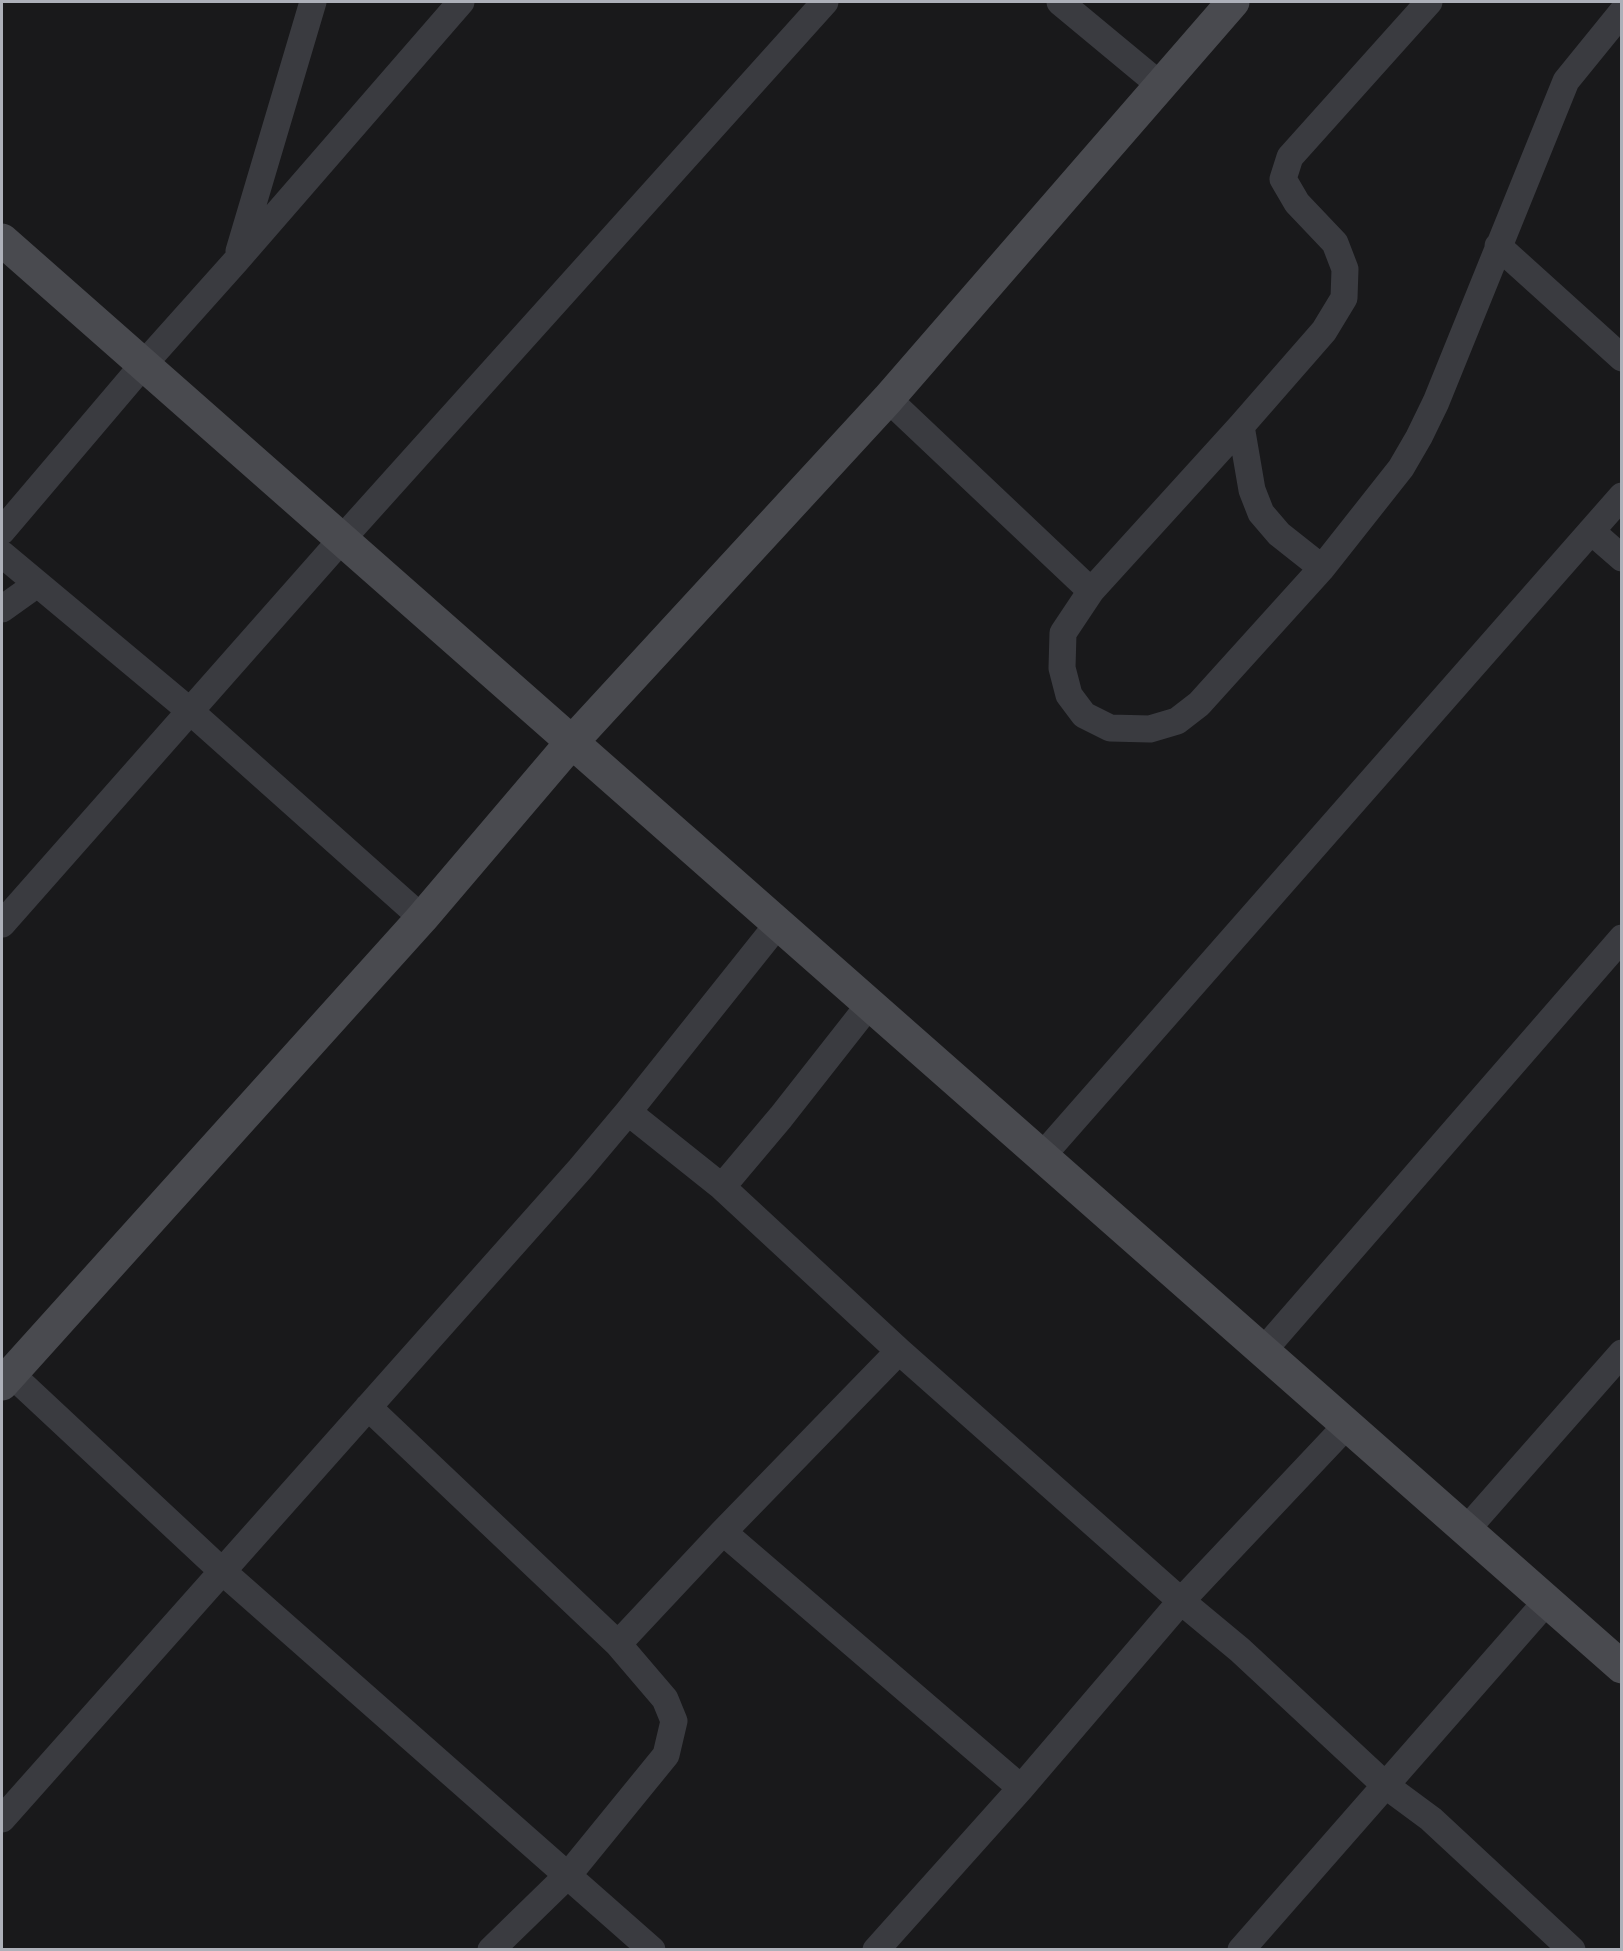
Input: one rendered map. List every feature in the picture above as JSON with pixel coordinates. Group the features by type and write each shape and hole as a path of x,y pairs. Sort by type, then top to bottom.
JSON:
{"street":[{"path":"236,261 313,2"},
{"path":"2,531 143,364 236,261 461,2"},
{"path":"2,924 342,539 825,2"},
{"path":"1060,2 1160,85"},
{"path":"652,1950 6,1379 422,918 571,743 888,399 1233,2"},
{"path":"1429,2 1290,157 1283,179 1296,203 1335,243 1345,269 1344,298 1324,331 1241,426 1090,591 1063,633 1062,668 1069,695 1084,714 1110,728 1150,729 1177,721 1199,704 1322,568 1401,468 1436,402 1566,81 1622,12"},
{"path":"2,240 1622,1666"},
{"path":"1498,246 1622,358"},
{"path":"888,399 1090,591"},
{"path":"1241,426 1252,490 1261,513 1279,534 1322,568"},
{"path":"1042,1156 1622,496"},
{"path":"1591,531 1622,558"},
{"path":"2,554 190,711 422,918"},
{"path":"2,609 37,584"},
{"path":"2,1819 580,1169 778,924"},
{"path":"1263,1351 1622,938"},
{"path":"722,1187 781,1117 869,1005"},
{"path":"628,1112 722,1187 898,1351 1181,1601 1240,1650 1385,1785 1431,1819 1572,1950"},
{"path":"618,1644 898,1351"},
{"path":"1466,1530 1622,1353"},
{"path":"368,1407 618,1644 665,1699 674,1721 666,1755 568,1874 490,1950"},
{"path":"876,1950 1021,1788 1181,1601 1347,1425"},
{"path":"723,1532 1021,1788"},
{"path":"1241,1950 1547,1601"}]}
